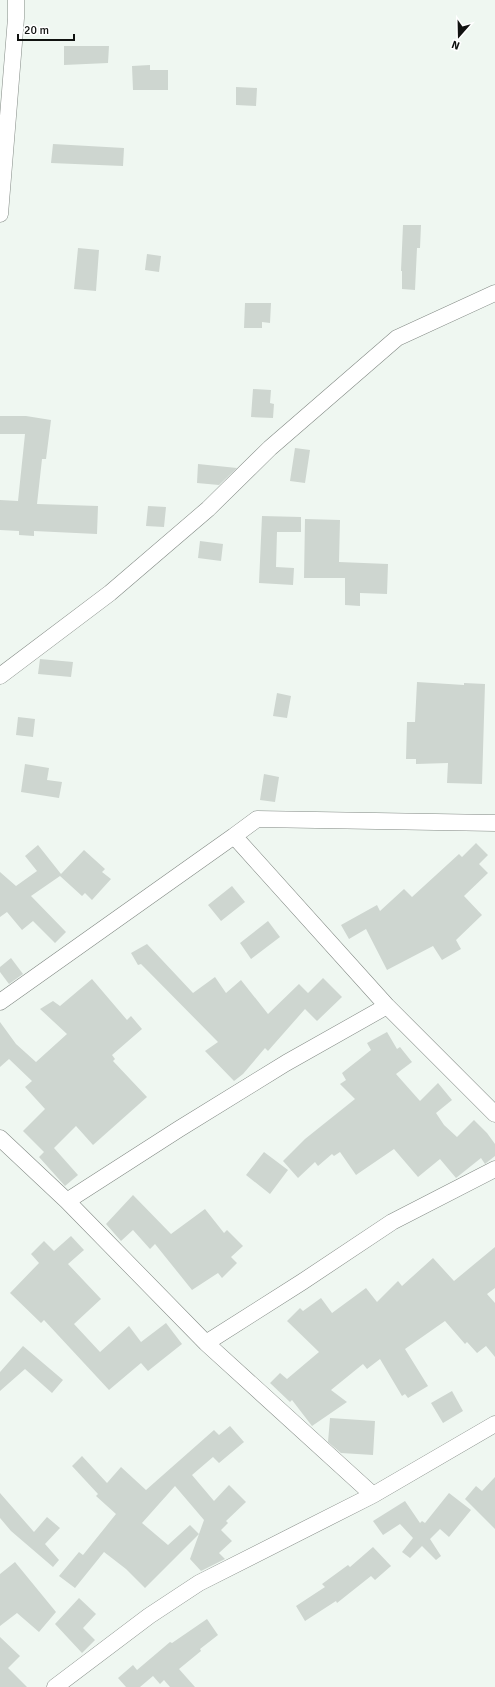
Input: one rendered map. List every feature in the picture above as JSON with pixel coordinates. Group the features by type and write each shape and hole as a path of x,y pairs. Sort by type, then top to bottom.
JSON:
{"street":[{"path":"0,214 16,18 16,0"},
{"path":"0,676 110,593 208,509 270,448 397,338 495,294"},
{"path":"0,1002 257,819 495,823"},
{"path":"234,836 387,1006 495,1114"},
{"path":"67,1201 179,1129 286,1063 387,1006"},
{"path":"0,1138 67,1201 206,1343 373,1494"},
{"path":"206,1343 302,1282 392,1222 495,1169"},
{"path":"55,1687 150,1616 199,1583 373,1494 495,1424"}],"building":[{"path":"64,46 109,46 108,63 64,65"},
{"path":"150,65 150,70 168,70 168,90 133,90 132,66"},
{"path":"236,87 257,88 256,106 236,105"},
{"path":"53,144 124,148 123,166 51,163"},
{"path":"403,225 421,225 420,248 417,248 415,290 402,289 401,271"},
{"path":"78,248 99,250 96,291 74,289"},
{"path":"147,254 161,256 159,272 145,270"},
{"path":"245,303 271,303 270,323 262,322 262,328 244,328"},
{"path":"253,389 271,390 270,403 274,404 273,418 251,417"},
{"path":"0,416 26,416 51,420 46,459 42,459 37,504 98,506 97,534 34,531 34,536 19,535 19,531 0,530 0,500 18,501 25,434 0,434"},
{"path":"295,448 310,450 305,483 290,481"},
{"path":"198,464 237,468 219,485 197,483"},
{"path":"148,506 166,507 164,527 146,526"},
{"path":"262,516 301,517 301,532 277,532 276,567 294,568 293,585 259,583"},
{"path":"305,519 340,520 339,562 388,564 387,594 360,593 360,606 345,605 345,578 304,578"},
{"path":"200,541 223,544 221,561 198,558"},
{"path":"40,659 73,662 71,677 38,674"},
{"path":"417,682 464,685 464,683 485,684 482,784 447,783 448,763 416,764 416,759 406,759 407,722 415,722"},
{"path":"277,693 291,696 287,718 273,716"},
{"path":"18,717 35,719 33,737 16,735"},
{"path":"25,764 49,768 47,780 62,782 59,798 21,792"},
{"path":"264,774 279,777 275,802 260,800"},
{"path":"476,843 488,855 479,864 488,873 464,896 482,915 456,940 461,949 442,960 433,946 387,970 366,929 349,939 341,925 377,905 380,911 404,889 412,897 459,854 462,857"},
{"path":"38,845 61,874 84,850 105,869 102,872 111,879 92,900 85,893 82,896 60,876 31,896 66,932 55,943 33,921 22,930 7,912 0,917 0,872 16,886 37,871 25,856"},
{"path":"232,886 245,902 221,921 208,905"},
{"path":"268,921 280,937 251,959 240,943"},
{"path":"147,944 193,993 215,977 226,993 241,980 268,1014 299,984 308,993 323,978 342,997 317,1021 305,1009 268,1051 265,1048 243,1074 234,1081 205,1051 218,1042 141,964 138,965 131,953"},
{"path":"11,958 23,974 9,984 0,972 0,967"},
{"path":"92,979 127,1020 131,1016 142,1029 112,1055 115,1059 113,1061 147,1097 93,1145 76,1126 54,1148 78,1175 65,1186 39,1157 44,1152 23,1131 45,1109 25,1087 32,1081 9,1059 0,1067 0,1022 16,1044 36,1062 67,1034 40,1009 53,1001 60,1006"},
{"path":"387,1032 397,1049 400,1047 412,1062 396,1074 420,1101 438,1083 452,1100 436,1113 444,1125 457,1137 474,1120 487,1133 495,1144 495,1156 485,1164 481,1158 456,1178 440,1159 418,1177 394,1149 356,1175 340,1152 334,1156 332,1154 318,1166 315,1162 298,1178 283,1161 305,1139 355,1099 340,1084 346,1080 342,1073 371,1050 367,1043"},
{"path":"264,1152 288,1170 270,1194 246,1175"},
{"path":"133,1195 171,1234 205,1209 224,1233 227,1230 243,1246 231,1257 237,1263 222,1278 218,1273 192,1290 155,1244 150,1249 133,1230 121,1241 106,1224"},
{"path":"71,1236 84,1250 68,1264 101,1299 74,1324 100,1352 129,1326 141,1342 166,1323 182,1344 148,1371 141,1363 109,1390 44,1320 41,1323 10,1293 39,1263 31,1254 44,1241 54,1251"},
{"path":"495,1247 495,1288 487,1294 495,1303 495,1357 486,1346 477,1353 467,1342 465,1344 445,1321 405,1349 428,1386 408,1398 405,1394 402,1396 380,1359 367,1369 363,1364 331,1390 347,1402 312,1426 292,1400 290,1402 270,1383 280,1373 287,1379 319,1352 287,1321 300,1308 303,1311 321,1298 332,1313 366,1288 377,1302 398,1281 402,1286 433,1258 454,1281"},
{"path":"23,1346 63,1380 52,1393 25,1369 0,1391 0,1372"},
{"path":"452,1391 463,1411 443,1423 431,1403"},
{"path":"330,1418 375,1421 373,1455 341,1453 328,1442"},
{"path":"230,1426 244,1442 219,1463 213,1457 192,1475 214,1501 229,1485 246,1502 226,1521 228,1523 221,1530 232,1541 219,1553 225,1559 201,1571 190,1559 199,1534 145,1588 126,1569 104,1552 75,1588 59,1576 79,1552 83,1555 116,1514 96,1496 98,1494 72,1466 82,1456 107,1483 121,1467 146,1490 214,1430 219,1435","holes":["175,1486 204,1520 199,1534 190,1525 168,1545 142,1523"]},
{"path":"495,1477 495,1529 465,1499 476,1486 482,1491"},
{"path":"0,1493 34,1532 47,1517 60,1528 45,1544 59,1560 53,1567 11,1531 0,1518"},
{"path":"449,1493 471,1510 449,1537 440,1529 430,1539 441,1556 436,1560 422,1546 410,1558 402,1552 413,1538 400,1524 383,1535 373,1521 405,1501 420,1523 422,1521 425,1523"},
{"path":"373,1547 391,1566 375,1580 371,1576 337,1603 336,1601 305,1621 296,1606 325,1587 322,1584 348,1565 350,1567"},
{"path":"15,1562 56,1612 39,1632 17,1613 0,1626 0,1574"},
{"path":"79,1598 96,1614 83,1628 95,1640 82,1653 55,1624"},
{"path":"207,1619 218,1635 200,1649 201,1651 179,1669 195,1687 170,1687 164,1680 160,1684 153,1676 140,1687 126,1687 118,1678 133,1665 137,1670 170,1642 172,1643"},
{"path":"0,1637 20,1656 8,1668 27,1687 0,1687"}]}
